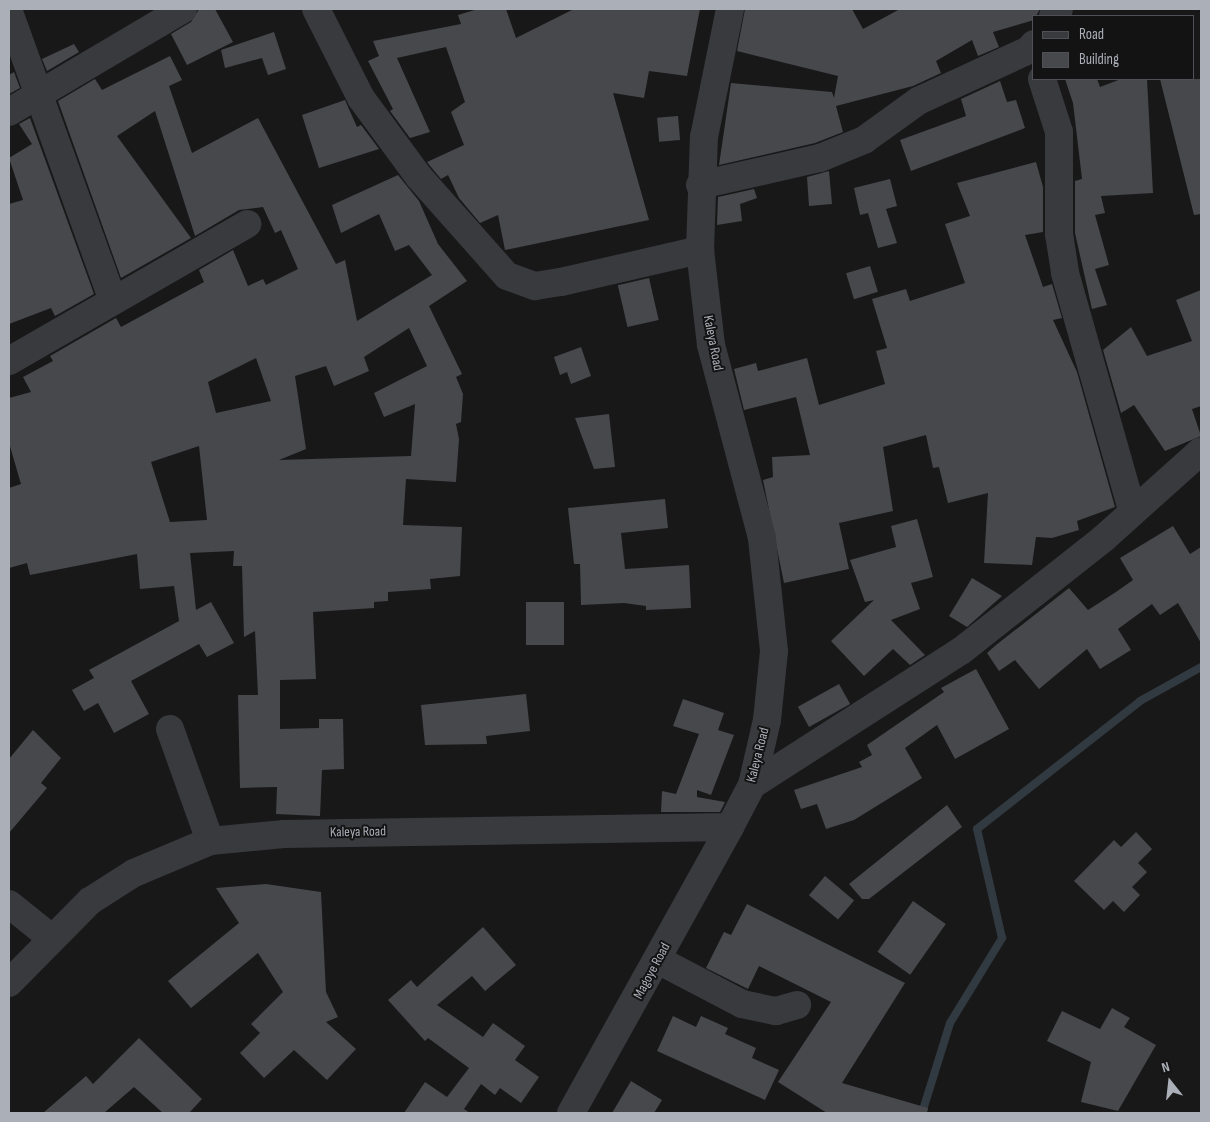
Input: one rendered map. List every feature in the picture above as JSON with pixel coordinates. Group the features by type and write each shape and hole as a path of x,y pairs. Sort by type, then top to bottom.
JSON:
{"street":[{"path":"9,112 183,9"},
{"path":"316,9 361,98 418,177 507,276 535,286 561,282 700,250"},
{"name":"Kaleya Road","path":"9,983 50,937 90,901 134,873 210,841 284,834 730,827 752,785 767,720 774,651 762,538 711,344 700,250 700,186 713,72 730,9"},
{"path":"9,12 37,96 112,298"},
{"path":"700,186 820,158 864,140 918,101 1032,52"},
{"path":"1042,80 1059,132 1059,234 1065,273 1132,509"},
{"path":"9,361 112,298 247,224"},
{"path":"752,785 961,651 1097,544 1132,509 1201,452"},
{"path":"170,729 210,841"},
{"name":"Magoye Road","path":"571,1113 658,960 730,827"},
{"path":"9,904 50,937"},
{"path":"658,960 742,1004 776,1011 797,1005"}],"building":[{"path":"199,9 215,9 233,42 187,65 171,34 191,22"},
{"path":"478,9 506,9 516,38 574,9 700,9 687,76 649,71 644,98 613,93 649,220 505,250 498,215 480,223 459,198 448,175 441,179 431,167 427,162 464,145 451,112 465,102 446,47 397,58 430,132 410,138 390,111 393,109 368,61 379,56 373,41 461,24 458,15"},
{"path":"745,9 852,9 863,29 900,9 1040,9 1037,15 1032,15 1032,21 993,32 999,47 978,56 972,40 936,61 941,73 913,86 836,106 843,132 815,143 719,165 731,83 832,92 834,98 838,76 737,51"},
{"path":"274,32 286,69 268,75 262,58 225,68 221,50"},
{"path":"74,44 79,52 47,71 42,59"},
{"path":"170,56 182,80 169,86 192,153 258,118 336,264 345,260 357,321 432,275 409,245 395,251 379,214 341,233 332,205 398,175 419,201 438,244 467,281 429,306 462,374 456,377 463,394 461,422 456,424 459,439 456,482 406,479 403,525 462,527 460,576 430,579 431,589 388,592 388,601 374,602 374,608 313,612 316,679 280,680 280,729 319,728 319,719 343,719 344,769 322,770 320,816 276,814 277,787 240,788 238,695 258,695 255,631 244,637 242,566 233,566 234,551 190,553 196,610 211,602 234,643 207,657 199,644 131,681 149,714 114,733 98,703 84,711 72,690 94,678 89,670 179,621 174,586 140,589 137,554 30,575 27,563 9,568 9,488 21,484 9,443 9,398 31,392 23,377 53,361 50,356 116,318 121,327 204,282 199,270 233,250 248,286 263,279 266,285 298,269 281,230 275,233 263,207 239,210 195,236 155,111 117,136 191,238 121,278 58,101 95,79 102,90","holes":["409,328 427,366 374,393 384,417 415,404 411,456 279,460 306,449 295,376 326,366 334,386 369,371 364,357","256,358 271,401 216,413 208,382","199,446 207,520 170,522 151,462"]},
{"path":"14,72 20,88 9,94 9,75"},
{"path":"1201,79 1201,214 1194,215 1160,80"},
{"path":"1065,80 1097,80 1100,87 1118,80 1147,80 1153,193 1101,196 1105,213 1095,215 1109,265 1095,269 1107,305 1092,309 1075,233 1075,181 1082,179 1073,103"},
{"path":"1000,81 1007,102 1016,100 1025,128 911,171 900,140 966,116 961,99"},
{"path":"345,100 357,127 361,125 379,149 319,168 302,115"},
{"path":"678,116 680,140 659,142 657,118"},
{"path":"30,118 94,294 55,316 51,308 9,324 9,204 23,200 9,158 32,144 19,124"},
{"path":"1036,162 1043,187 1043,232 1025,235 1043,287 1052,284 1062,318 1053,320 1077,372 1115,507 1077,521 1079,530 1052,538 1036,537 1032,565 984,563 988,493 948,503 939,467 933,468 926,435 883,447 893,511 839,523 849,569 784,583 763,480 773,477 772,457 810,455 796,397 744,410 734,369 756,363 758,371 807,358 819,405 885,384 876,351 887,348 872,299 906,289 910,301 965,283 945,224 970,216 957,183"},
{"path":"829,171 832,204 809,206 807,177"},
{"path":"890,179 897,206 886,209 897,243 878,248 868,213 860,215 854,188"},
{"path":"754,189 757,198 740,204 742,221 717,225 718,197"},
{"path":"870,266 878,292 854,299 846,273"},
{"path":"649,278 659,320 627,327 618,285"},
{"path":"1201,290 1201,406 1192,409 1201,436 1165,451 1134,405 1121,413 1103,350 1131,327 1147,356 1192,341 1176,300"},
{"path":"581,347 591,376 571,384 567,372 560,375 554,357"},
{"path":"609,414 615,467 594,469 575,418"},
{"path":"665,499 668,528 621,533 625,569 689,565 691,608 646,610 646,606 624,603 581,605 580,564 574,564 568,508"},
{"path":"917,519 933,577 911,583 920,609 891,620 925,655 910,665 893,649 864,676 831,641 874,600 865,602 850,560 896,547 891,526"},
{"path":"1173,526 1190,554 1201,547 1201,643 1178,603 1160,615 1152,604 1118,629 1131,650 1100,669 1087,649 1039,689 1015,660 999,671 987,653 996,645 1069,588 1088,610 1116,592 1133,580 1120,558"},
{"path":"972,578 1002,596 967,627 949,616"},
{"path":"526,602 564,602 564,645 526,645"},
{"path":"976,669 1009,729 955,759 937,725 905,748 922,778 854,820 826,829 817,804 801,809 794,790 862,767 859,762 872,755 867,745 944,692 941,688"},
{"path":"839,684 850,704 809,727 798,707"},
{"path":"526,694 530,731 486,736 487,744 425,745 421,705"},
{"path":"683,699 724,713 718,730 734,735 711,795 697,790 697,797 725,802 720,812 661,812 662,791 676,794 699,734 673,726"},
{"path":"33,730 61,758 41,783 47,788 9,833 9,759"},
{"path":"947,805 962,827 869,899 862,899 849,884"},
{"path":"1136,832 1152,849 1138,863 1147,872 1132,887 1140,895 1124,912 1113,901 1104,910 1074,881 1114,840 1121,847"},
{"path":"825,876 854,900 838,920 809,895"},
{"path":"266,884 321,892 326,992 338,1017 326,1022 356,1049 327,1080 294,1050 264,1078 240,1053 260,1033 251,1024 283,992 258,953 191,1008 168,981 239,923 216,888"},
{"path":"913,901 946,924 910,975 877,952"},
{"path":"747,904 905,983 842,1083 928,1108 927,1113 827,1113 778,1082 831,1002 759,966 748,989 706,968 724,932 731,935"},
{"path":"483,927 516,965 485,991 472,976 437,1005 483,1037 493,1023 525,1046 515,1060 539,1077 521,1103 500,1088 495,1095 481,1084 464,1109 470,1113 404,1113 425,1082 447,1097 469,1068 428,1038 425,1041 388,1000 411,980 417,987"},
{"path":"1112,1008 1130,1018 1124,1027 1156,1045 1118,1111 1081,1102 1091,1062 1047,1041 1062,1011 1100,1029"},
{"path":"673,1016 696,1027 701,1016 728,1028 725,1034 756,1048 752,1058 779,1070 765,1100 657,1051"},
{"path":"139,1038 202,1099 189,1113 163,1113 134,1087 104,1113 43,1113 86,1076 93,1084"},
{"path":"631,1081 662,1100 654,1113 612,1113"}],"waterway":[{"path":"922,1113 950,1023 1002,938 977,829 1140,701 1201,667"}]}
